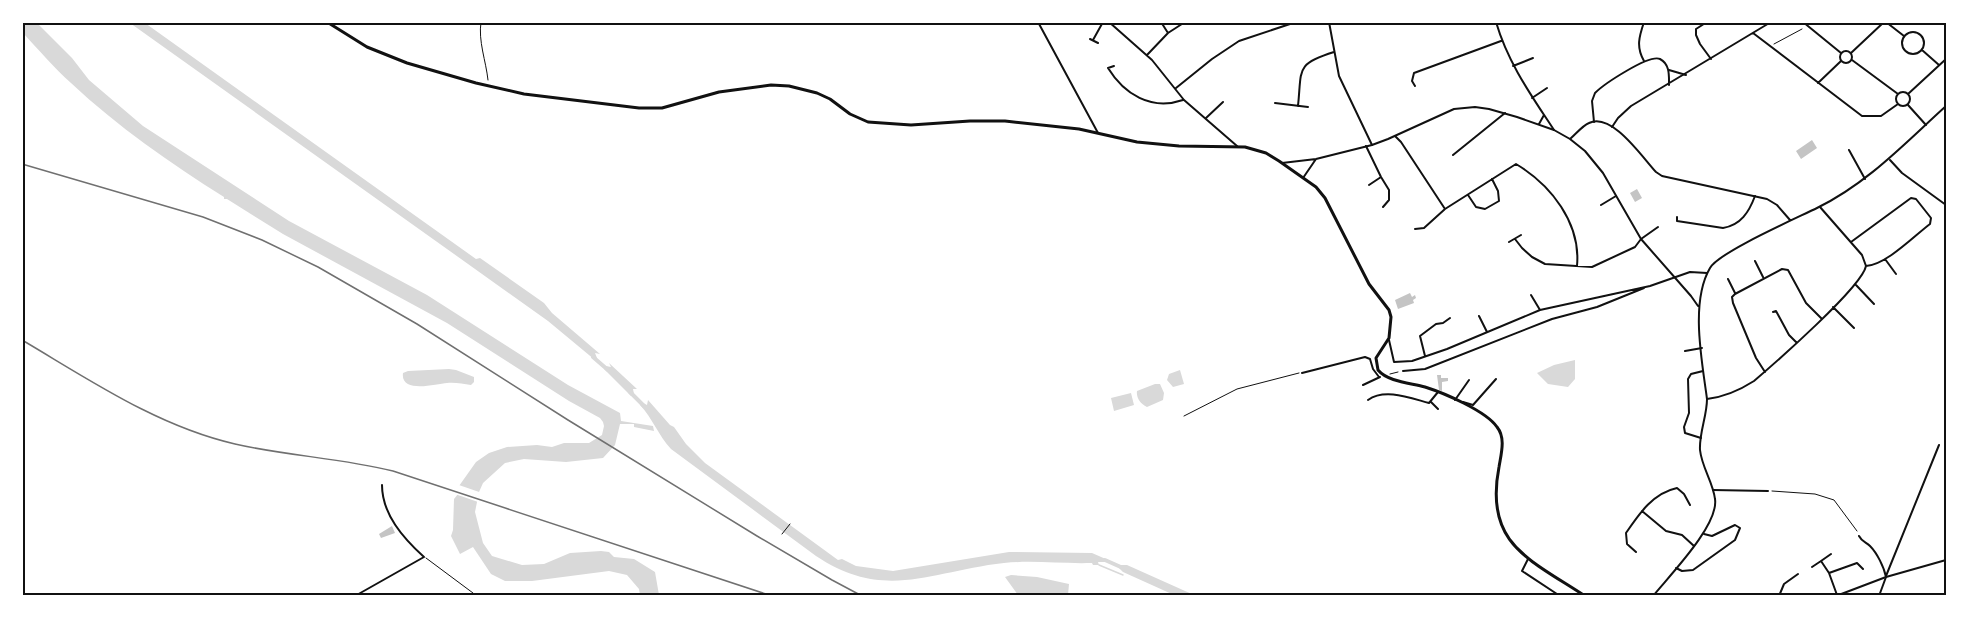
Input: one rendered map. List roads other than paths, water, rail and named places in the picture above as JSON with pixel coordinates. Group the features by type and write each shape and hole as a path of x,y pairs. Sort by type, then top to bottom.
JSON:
{"main road":[{"path":"327,22 367,48 407,63 488,86 559,99 639,108 662,108 719,92 771,85 789,86 823,96 850,114 868,122 911,124 1005,121 1059,126 1137,142 1179,146 1237,146 1266,153 1316,187 1325,198 1369,284 1389,310 1391,317 1389,338 1376,358 1376,368 1381,376 1438,392 1486,416 1498,428 1503,442 1496,481 1497,511 1505,535 1529,558 1585,596"}],"street":[{"path":"1038,22 1098,133"},
{"path":"1098,43 1091,39 1103,22"},
{"path":"1109,22 1147,55 1184,100 1237,146"},
{"path":"1161,22 1168,33"},
{"path":"1147,55 1168,33 1185,22"},
{"path":"1176,88 1239,41 1296,22"},
{"path":"1329,22 1339,76 1372,145"},
{"path":"1496,22 1512,66 1554,130"},
{"path":"1644,22 1638,52 1644,61"},
{"path":"1707,22 1696,29 1696,35 1711,60"},
{"path":"1612,127 1631,106 1771,22"},
{"path":"1803,22 1841,53"},
{"path":"1851,53 1885,22 1904,36"},
{"path":"1912,31 1920,34 1924,41 1922,50 1915,54 1905,51 1902,44 1904,36 1912,31"},
{"path":"1753,33 1862,116 1881,116 1898,104"},
{"path":"1415,86 1412,81 1414,73 1502,41"},
{"path":"1841,53 1846,50 1851,53"},
{"path":"1922,50 1940,65"},
{"path":"1298,105 1300,75 1303,66 1308,61 1334,52"},
{"path":"1818,82 1841,61 1841,53"},
{"path":"1851,53 1852,60 1898,94"},
{"path":"1512,66 1533,58"},
{"path":"1594,122 1592,101 1595,93 1644,61 1660,59 1668,69 1686,75"},
{"path":"1908,94 1947,59"},
{"path":"1841,61 1846,63 1852,60"},
{"path":"1114,66 1108,68 1115,80 1133,95 1165,104 1184,100"},
{"path":"1668,69 1669,85"},
{"path":"1532,98 1547,88"},
{"path":"1898,94 1902,92 1908,94"},
{"path":"1898,94 1896,99 1898,104"},
{"path":"1898,104 1903,106 1907,104 1910,99 1908,94"},
{"path":"1206,118 1223,102"},
{"path":"1275,103 1308,107"},
{"path":"1907,104 1926,125"},
{"path":"1653,596 1704,534 1715,510 1715,497 1704,470 1700,452 1707,414 1707,399 1698,306 1707,273 1715,261 1790,220 1820,207 1865,179 1890,160 1947,106"},
{"path":"1280,162 1316,159 1372,145 1454,109 1475,107 1505,113 1539,124 1554,130 1578,145 1603,173 1641,239 1698,306"},
{"path":"1453,155 1505,113"},
{"path":"1539,124 1544,115"},
{"path":"1570,139 1586,125 1599,121 1625,137 1662,176 1755,196 1777,205 1790,220"},
{"path":"1395,136 1445,209"},
{"path":"1366,146 1389,190 1389,200 1383,207"},
{"path":"1849,150 1865,179"},
{"path":"1303,178 1316,159"},
{"path":"1890,160 1902,173 1947,205"},
{"path":"1415,229 1424,228 1445,209 1516,164 1527,171 1559,202 1569,222 1578,252 1577,266"},
{"path":"1369,185 1381,177"},
{"path":"1468,195 1476,207 1485,208 1499,201 1498,191 1492,179"},
{"path":"1601,205 1616,196"},
{"path":"1677,217 1677,221 1729,227 1742,220 1755,196"},
{"path":"1851,242 1911,198 1916,198 1931,218 1930,224 1885,259 1866,266"},
{"path":"1707,399 1717,398 1743,388 1765,372 1863,276 1866,266 1862,255 1820,207"},
{"path":"1515,239 1521,248 1545,264 1597,266 1635,247 1641,239 1658,226"},
{"path":"1509,242 1521,235"},
{"path":"1885,259 1896,274"},
{"path":"1755,261 1764,279"},
{"path":"1765,372 1756,358 1732,303 1732,297 1735,294 1782,269 1788,270 1806,303 1821,318"},
{"path":"1403,370 1415,371 1487,346 1552,319 1597,307 1690,272 1707,273"},
{"path":"1728,279 1735,294"},
{"path":"1856,285 1874,304"},
{"path":"1389,338 1394,362 1406,363 1540,310 1650,286"},
{"path":"1531,295 1540,310"},
{"path":"1833,307 1854,328"},
{"path":"1773,312 1776,311 1789,335 1796,342"},
{"path":"1479,316 1488,332"},
{"path":"1425,356 1420,336 1436,324 1443,323 1450,318"},
{"path":"1685,351 1702,348"},
{"path":"1302,373 1365,357 1370,359 1373,369 1381,376 1363,385"},
{"path":"1701,438 1685,434 1684,428 1689,413 1688,379 1691,374 1703,371"},
{"path":"1460,403 1473,405 1496,379"},
{"path":"1455,400 1468,380"},
{"path":"1431,402 1438,392"},
{"path":"1368,400 1394,394 1431,402 1438,409"},
{"path":"1879,596 1939,446"},
{"path":"355,596 424,557 401,534 385,507 382,499 382,485"},
{"path":"1636,552 1625,541 1626,533 1642,511 1665,490 1677,488 1684,494 1690,505"},
{"path":"1713,490 1768,491"},
{"path":"1642,511 1666,531 1682,535 1694,546"},
{"path":"1676,568 1682,571 1693,570 1735,540 1740,528 1734,525 1712,536 1704,534"},
{"path":"1859,536 1869,545 1881,563 1886,577"},
{"path":"1627,552 1631,548"},
{"path":"1812,567 1831,554"},
{"path":"1529,558 1522,571 1560,596"},
{"path":"1821,561 1829,573 1836,595 1886,577 1947,561"},
{"path":"1829,573 1857,563 1863,570"},
{"path":"1789,573 1792,577"},
{"path":"1779,596 1782,586 1797,574"}],"lane":[{"path":"1184,416 1237,389 1302,373"},
{"path":"424,557 473,593"}],"waterway":[{"path":"593,357 608,370"},
{"path":"630,392 644,406"},
{"path":"1105,560 1123,568"},
{"path":"1099,565 1123,575"}],"railway":[{"path":"22,164 203,217 262,240 318,267 417,324 757,536 862,596"},
{"path":"22,340 151,414 206,436 255,448 393,471 772,596"}]}
